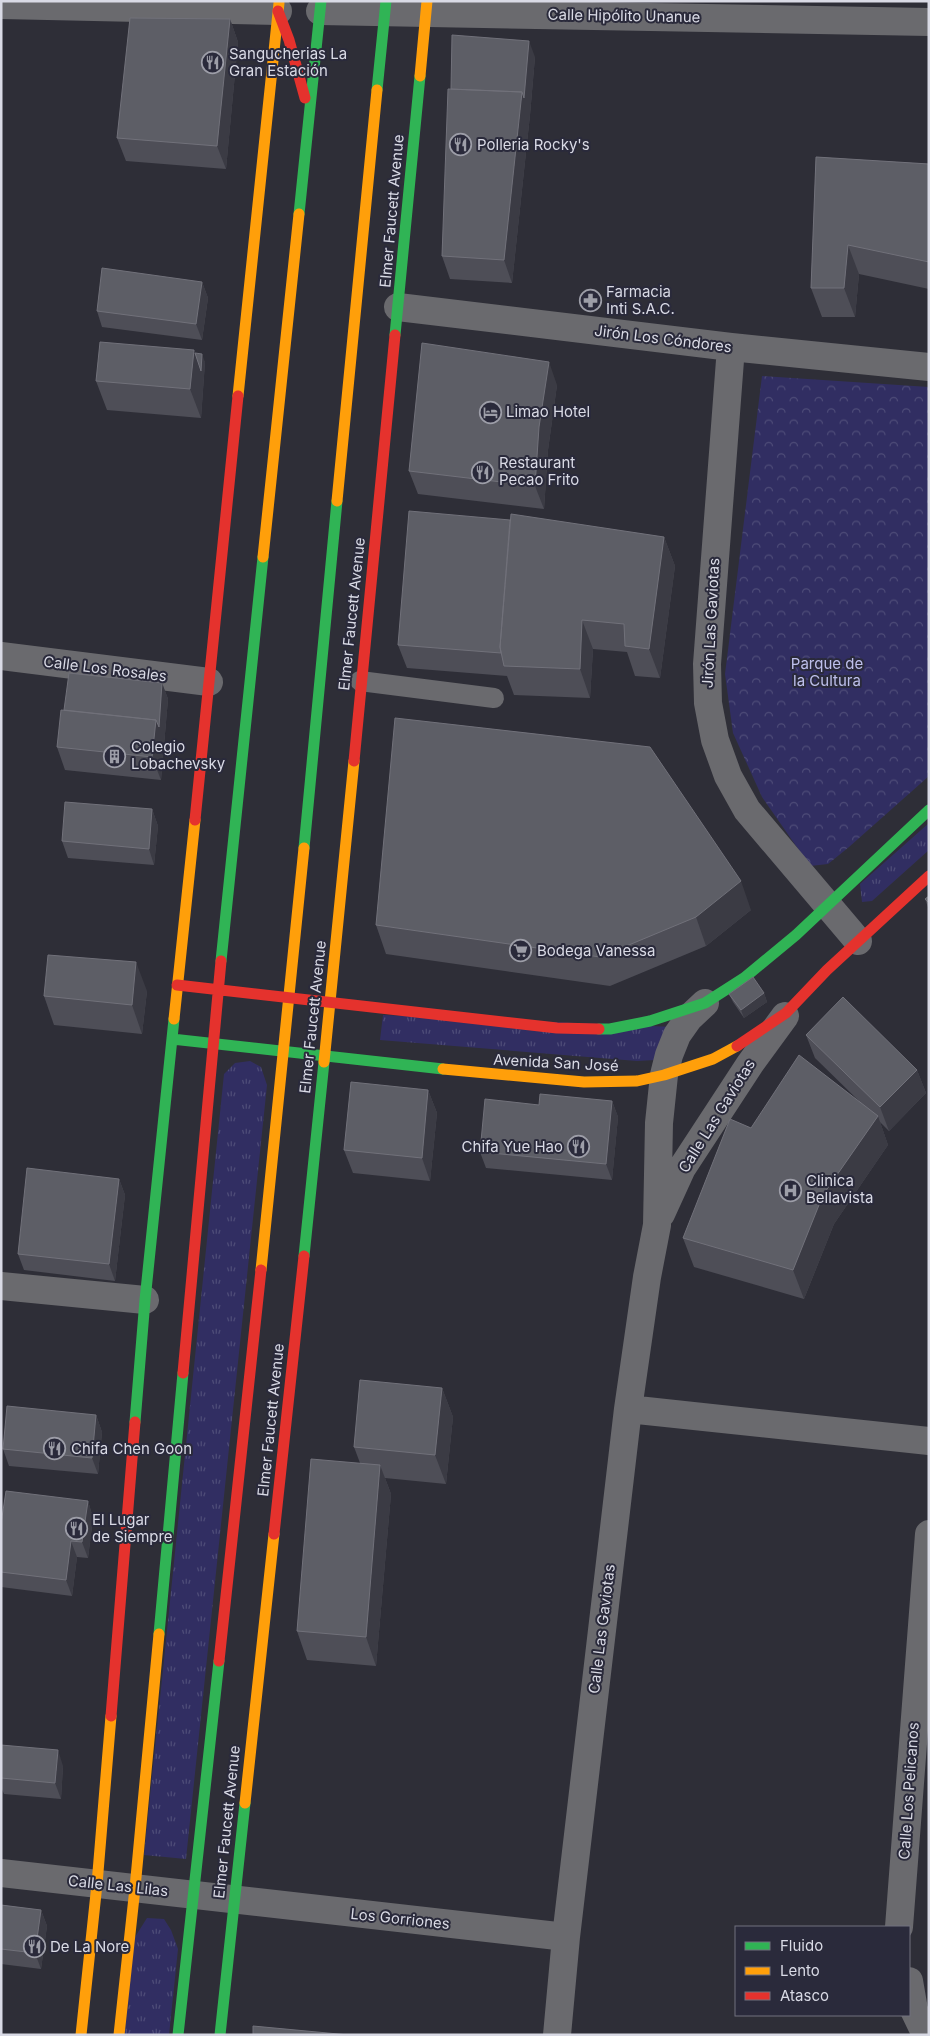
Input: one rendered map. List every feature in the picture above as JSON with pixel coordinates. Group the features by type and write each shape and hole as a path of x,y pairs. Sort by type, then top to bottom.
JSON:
{"main road":[{"name":"Elmer Faucett Avenue","path":"178,2035 284,1051 387,5"},
{"path":"279,6 309,114"},
{"path":"81,2035 96,1884 145,1300 279,6"},
{"path":"120,2035 218,990 320,6"},
{"name":"Elmer Faucett Avenue","path":"220,2035 330,1003 427,7"},
{"path":"178,985 557,1028 610,1029 650,1021 705,1003 744,978 827,907 929,810"},
{"name":"Avenida San José","path":"172,1039 488,1074 584,1082 637,1081 664,1075 713,1059 745,1042 786,1013 858,941 929,876"}],"street":[{"name":"Calle Hipólito Unanue","path":"320,6 387,5 929,22"},
{"path":"2,9 279,6"},
{"name":"Jirón Los Cóndores","path":"398,308 731,347 929,367"},
{"name":"Jirón Las Gaviotas","path":"731,347 707,664 708,703 715,740 728,776 747,810 827,907 858,941"},
{"name":"Calle Los Rosales","path":"1,656 208,682"},
{"name":"Calle Las Gaviotas","path":"557,2035 566,1937 628,1409 647,1277 657,1225 659,1123 664,1075 677,1035 689,1018 705,1003"},
{"name":"Calle Las Gaviotas","path":"657,1225 682,1168 786,1013"},
{"path":"1,1286 145,1300"},
{"path":"628,1409 929,1441"},
{"name":"Calle Los Pelicanos","path":"899,1926 924,1648 929,1534"},
{"name":"Calle Las Lilas","path":"1,1873 234,1900"},
{"name":"Los Gorriones","path":"234,1900 566,1937"},
{"path":"910,1987 914,2010 926,2035"}],"lane":[{"path":"360,681 494,698"}],"green space":[{"name":"Parque de la Cultura","path":"762,376 929,387 929,776 828,864 810,866 762,797 733,733 725,674"},
{"path":"929,823 929,850 872,901 862,902 860,884"},
{"path":"383,1015 675,1027 655,1060 637,1061 380,1040"},
{"path":"250,1061 261,1067 267,1085 186,1859 144,1855 224,1074 235,1063"},
{"path":"147,1918 164,1919 171,1930 178,1949 169,2035 124,2035 135,1937"}],"building":[{"path":"130,18 230,19 217,146 117,138"},
{"path":"452,35 529,41 524,98 522,92 451,89"},
{"path":"448,89 522,92 504,260 442,256"},
{"path":"816,157 929,164 929,262 848,245 844,288 811,288"},
{"path":"102,268 202,282 196,324 97,311"},
{"path":"100,342 194,350 190,389 96,381"},
{"path":"422,343 549,362 539,427 535,486 409,471"},
{"path":"195,353 202,354 201,371"},
{"path":"409,511 510,520 501,653 398,645"},
{"path":"511,514 664,537 649,649 625,646 624,624 582,620 580,669 504,666 500,647"},
{"path":"69,673 162,683 159,727 156,720 64,710"},
{"path":"61,710 156,720 152,757 57,747"},
{"path":"395,718 650,747 741,881 696,917 600,957 376,925"},
{"path":"65,802 152,809 149,849 62,841"},
{"path":"48,955 136,962 132,1005 44,996"},
{"path":"753,977 764,993 741,1010 729,994"},
{"path":"843,997 917,1070 880,1107 806,1035"},
{"name":"Clinica Bellavista","path":"799,1055 878,1116 823,1195 793,1270 683,1238 730,1119 751,1128"},
{"path":"351,1082 428,1090 422,1158 344,1150"},
{"path":"540,1094 612,1101 606,1164 480,1152 485,1099 539,1105"},
{"path":"27,1168 119,1179 109,1264 18,1254"},
{"path":"360,1380 442,1388 435,1455 354,1447"},
{"path":"7,1406 96,1415 92,1458 3,1449"},
{"path":"311,1459 380,1465 366,1637 297,1631"},
{"path":"6,1491 88,1501 82,1542 71,1541 66,1580 1,1572 1,1524"},
{"path":"1,1745 58,1750 55,1783 1,1778"},
{"path":"1,1905 41,1910 35,1953 1,1949"},
{"path":"253,2026 349,2035 253,2035"}],"traffic: fast":[{"path":"299,214 321,1"},
{"path":"377,90 386,1"},
{"path":"395,335 420,76"},
{"path":"304,848 337,501"},
{"path":"221,961 263,557"},
{"path":"599,1029 610,1029 650,1021 705,1003 744,978 796,935 929,810"},
{"path":"135,1422 145,1300 174,1019"},
{"path":"172,1039 443,1069"},
{"path":"304,1256 324,1062"},
{"path":"159,1634 183,1373"},
{"path":"178,2035 219,1661"},
{"path":"220,2035 245,1803"}],"traffic: slow":[{"path":"420,76 427,1"},
{"path":"238,396 279,3"},
{"path":"337,501 377,90"},
{"path":"263,557 299,214"},
{"path":"324,1062 354,761"},
{"path":"174,1019 195,820"},
{"path":"261,1270 304,848"},
{"path":"443,1069 584,1082 637,1081 664,1075 713,1059 737,1046"},
{"path":"245,1803 274,1534"},
{"path":"119,2035 159,1634"},
{"path":"81,2035 97,1884 111,1716"}],"traffic: jam":[{"path":"278,11 289,40 305,98"},
{"path":"354,761 395,335"},
{"path":"195,820 238,396"},
{"path":"737,1046 786,1013 827,970 929,876"},
{"path":"183,1373 221,961"},
{"path":"177,985 557,1028 599,1029"},
{"path":"274,1534 304,1256"},
{"path":"219,1661 261,1270"},
{"path":"111,1716 135,1422"}],"place":[{"name":"Sangucherias La Gran Estación","path":"213,63"},
{"name":"Polleria Rocky's","path":"461,145"},
{"name":"Farmacia Inti S.A.C.","path":"590,301"},
{"name":"Limao Hotel","path":"490,412"},
{"name":"Restaurant Pecao Frito","path":"483,472"},
{"name":"Colegio Lobachevsky","path":"115,756"},
{"name":"Bodega Vanessa","path":"521,951"},
{"name":"Chifa Yue Hao","path":"579,1147"},
{"name":"Clinica Bellavista","path":"790,1190"},
{"name":"Chifa Chen Goon","path":"55,1449"},
{"name":"El Lugar de Siempre","path":"76,1529"},
{"name":"De La Nore","path":"34,1947"}]}
